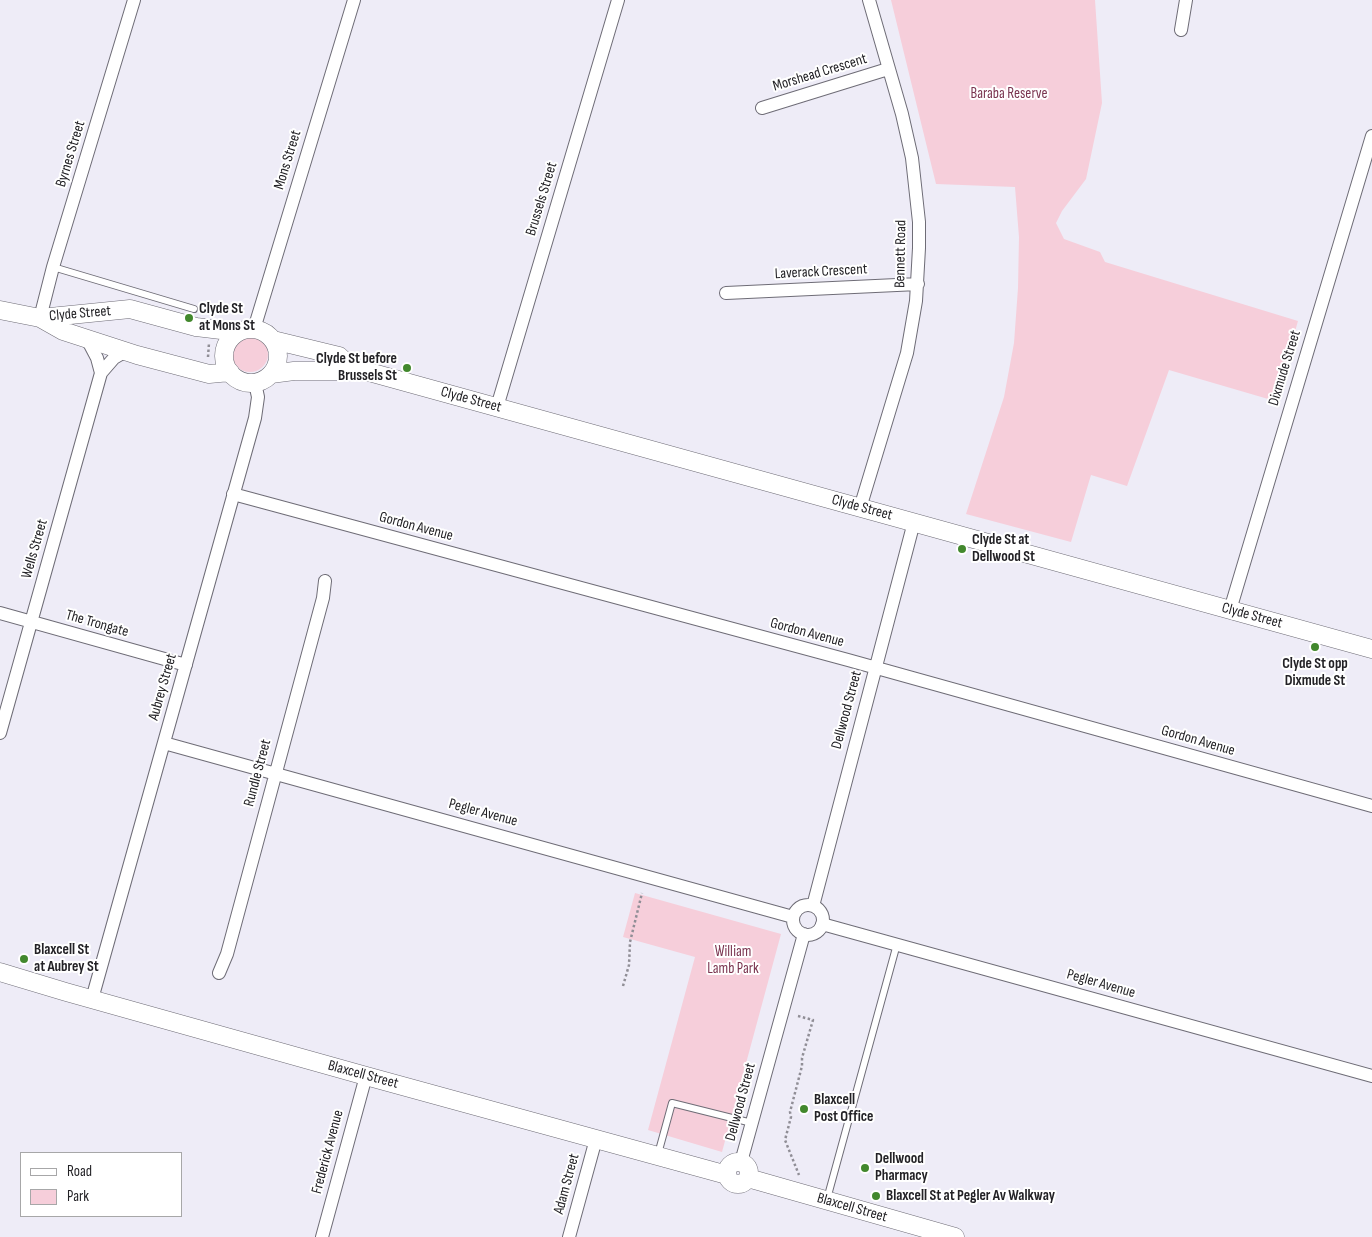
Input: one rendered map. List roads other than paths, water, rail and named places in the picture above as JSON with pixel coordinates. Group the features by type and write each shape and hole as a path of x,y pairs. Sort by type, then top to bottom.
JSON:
{"main road":[{"name":"Clyde Street","path":"0,310 40,318 130,310 196,327 246,330"},
{"name":"Clyde Street","path":"40,318 63,331 126,351 209,374 230,372"},
{"path":"246,330 267,333 277,348 278,358 276,366 264,380 255,382 241,381 230,372 225,364 224,355 230,338 246,330"},
{"name":"Clyde Street","path":"273,340 339,356 351,367 1372,649"},
{"name":"Clyde Street","path":"271,374 294,371 336,371 351,367"},
{"name":"Blaxcell Street","path":"0,972 366,1076 727,1175"},
{"path":"736,1162 745,1164 749,1170 748,1178 742,1184 730,1181 727,1175 730,1165 736,1162"},
{"name":"Blaxcell Street","path":"748,1178 955,1237"}],"street":[{"name":"Byrnes Street","path":"40,318 53,267 134,0"},
{"name":"Mons Street","path":"246,330 354,0"},
{"name":"Brussels Street","path":"497,407 618,0"},
{"name":"Bennett Road","path":"860,508 907,353 918,284 919,222 912,158 902,114 868,0"},
{"path":"1181,30 1186,0"},
{"name":"Morshead Crescent","path":"762,108 888,69"},
{"name":"Dixmude Street","path":"1230,610 1372,136"},
{"name":"Laverack Crescent","path":"726,293 918,284"},
{"path":"87,339 97,358 101,373"},
{"name":"Wells Street","path":"0,733 101,373 114,358 126,351"},
{"name":"Aubrey Street","path":"92,999 255,418 258,397 255,382"},
{"name":"Gordon Avenue","path":"233,494 875,668 1372,806"},
{"name":"Dellwood Street","path":"813,906 914,522"},
{"name":"Rundle Street","path":"219,972 227,954 323,598 325,581"},
{"name":"The Trongate","path":"0,614 186,665"},
{"name":"Pegler Avenue","path":"164,743 793,916"},
{"path":"803,906 813,906 821,915 822,924 818,931 812,934 804,934 799,932 794,926 793,916 803,906"},
{"name":"Pegler Avenue","path":"822,924 1372,1076"},
{"name":"Dellwood Street","path":"741,1162 804,934"},
{"name":"Frederick Avenue","path":"322,1237 366,1076"},
{"name":"Adam Street","path":"569,1237 596,1139"}],"lane":[{"path":"53,267 194,309"},
{"path":"826,1200 897,944"},
{"path":"658,1155 672,1103 752,1123"}],"place":[{"name":"Clyde St at Mons St","path":"189,318"},
{"name":"Clyde St before Brussels St","path":"407,368"},
{"name":"Clyde St at Dellwood St","path":"962,549"},
{"name":"Clyde St opp Dixmude St","path":"1315,647"},
{"name":"Blaxcell St at Aubrey St","path":"24,959"},
{"name":"Blaxcell Post Office","path":"804,1109"},
{"name":"Dellwood Pharmacy","path":"865,1168"},
{"name":"Blaxcell St at Pegler Av Walkway","path":"876,1196"}],"park label":[{"name":"Baraba Reserve","path":"1009,94"},
{"name":"William Lamb Park","path":"733,960"}]}
